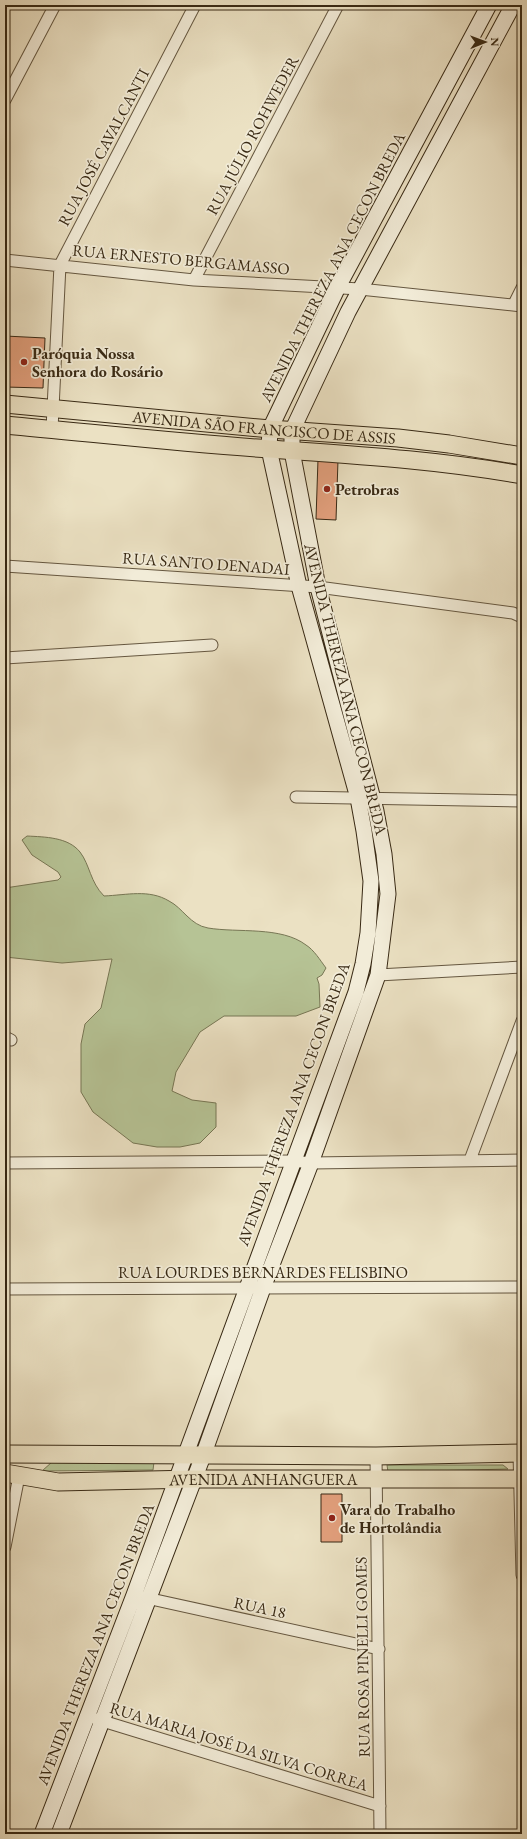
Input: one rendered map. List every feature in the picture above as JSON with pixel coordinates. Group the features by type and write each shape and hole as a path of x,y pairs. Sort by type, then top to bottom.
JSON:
{"main road":[{"name":"AVENIDA THEREZA ANA CECON BREDA","path":"42,1834 134,1594 175,1479 356,992 368,934 371,880 358,798 299,586 269,449 270,429 338,287 489,5"},
{"name":"AVENIDA THEREZA ANA CECON BREDA","path":"60,1834 150,1600 203,1456 262,1288 311,1163 378,974 388,894 384,854 373,799 318,588 292,450 292,431 360,289 513,5"},
{"name":"AVENIDA SÃO FRANCISCO DE ASSIS","path":"5,404 292,431 435,442 522,456"},
{"name":"AVENIDA SÃO FRANCISCO DE ASSIS","path":"5,425 269,449 424,461 483,468 522,475"},
{"name":"AVENIDA ANHANGUERA","path":"7,1453 44,1455 184,1456 376,1456 520,1453"},
{"path":"41,1480 44,1455"},
{"name":"AVENIDA ANHANGUERA","path":"12,1475 58,1482 175,1479 521,1479"}],"street":[{"path":"5,100 55,5"},
{"name":"RUA JOSÉ CAVALCANTI","path":"52,429 60,265 195,5"},
{"name":"RUA JÚLIO ROHWEDER","path":"194,280 338,5"},
{"name":"RUA ERNESTO BERGAMASSO","path":"5,260 194,280 338,287 518,305"},
{"path":"518,305 522,288"},
{"name":"RUA SANTO DENADAI","path":"5,566 299,586 513,613 522,617"},
{"path":"5,658 212,645"},
{"path":"296,797 522,801"},
{"path":"378,974 522,968"},
{"path":"470,1160 522,1021"},
{"path":"5,1163 293,1161 311,1163 522,1160"},
{"name":"RUA LOURDES BERNARDES FELISBINO","path":"5,1289 522,1287"},
{"path":"520,1453 522,1575"},
{"name":"RUA ROSA PINELLI GOMES","path":"376,1456 375,1480 379,1649 380,1834"},
{"path":"5,1547 12,1475"},
{"name":"RUA 18","path":"134,1594 150,1600 379,1649"},
{"name":"RUA MARIA JOSÉ DA SILVA CORREA","path":"88,1716 102,1722 380,1806"}],"green space":[{"path":"27,836 56,839 69,843 75,847 86,862 99,891 104,896 138,894 154,895 174,904 196,924 208,928 259,931 284,935 296,939 309,947 326,968 322,975 317,978 319,984 320,1007 296,1016 224,1016 200,1032 176,1072 172,1091 192,1100 216,1103 216,1127 200,1143 180,1147 157,1147 133,1143 93,1112 81,1092 81,1044 85,1024 101,1008 112,959 62,963 5,957 5,888 58,880 61,877 58,872 32,855 22,840"},
{"path":"52,1462 154,1462 153,1470 42,1471"},
{"path":"387,1465 503,1465 508,1469 388,1472"}],"building":[{"name":"Paróquia Nossa Senhora do Rosário","path":"5,336 45,338 43,388 5,387"},
{"name":"Petrobras","path":"318,459 338,460 336,520 316,519"},
{"name":"Vara do Trabalho de Hortolândia","path":"321,1494 342,1494 342,1542 321,1542"}],"place":[{"name":"Paróquia Nossa Senhora do Rosário","path":"24,362"},
{"name":"Petrobras","path":"327,489"},
{"name":"Vara do Trabalho de Hortolândia","path":"332,1518"}]}
